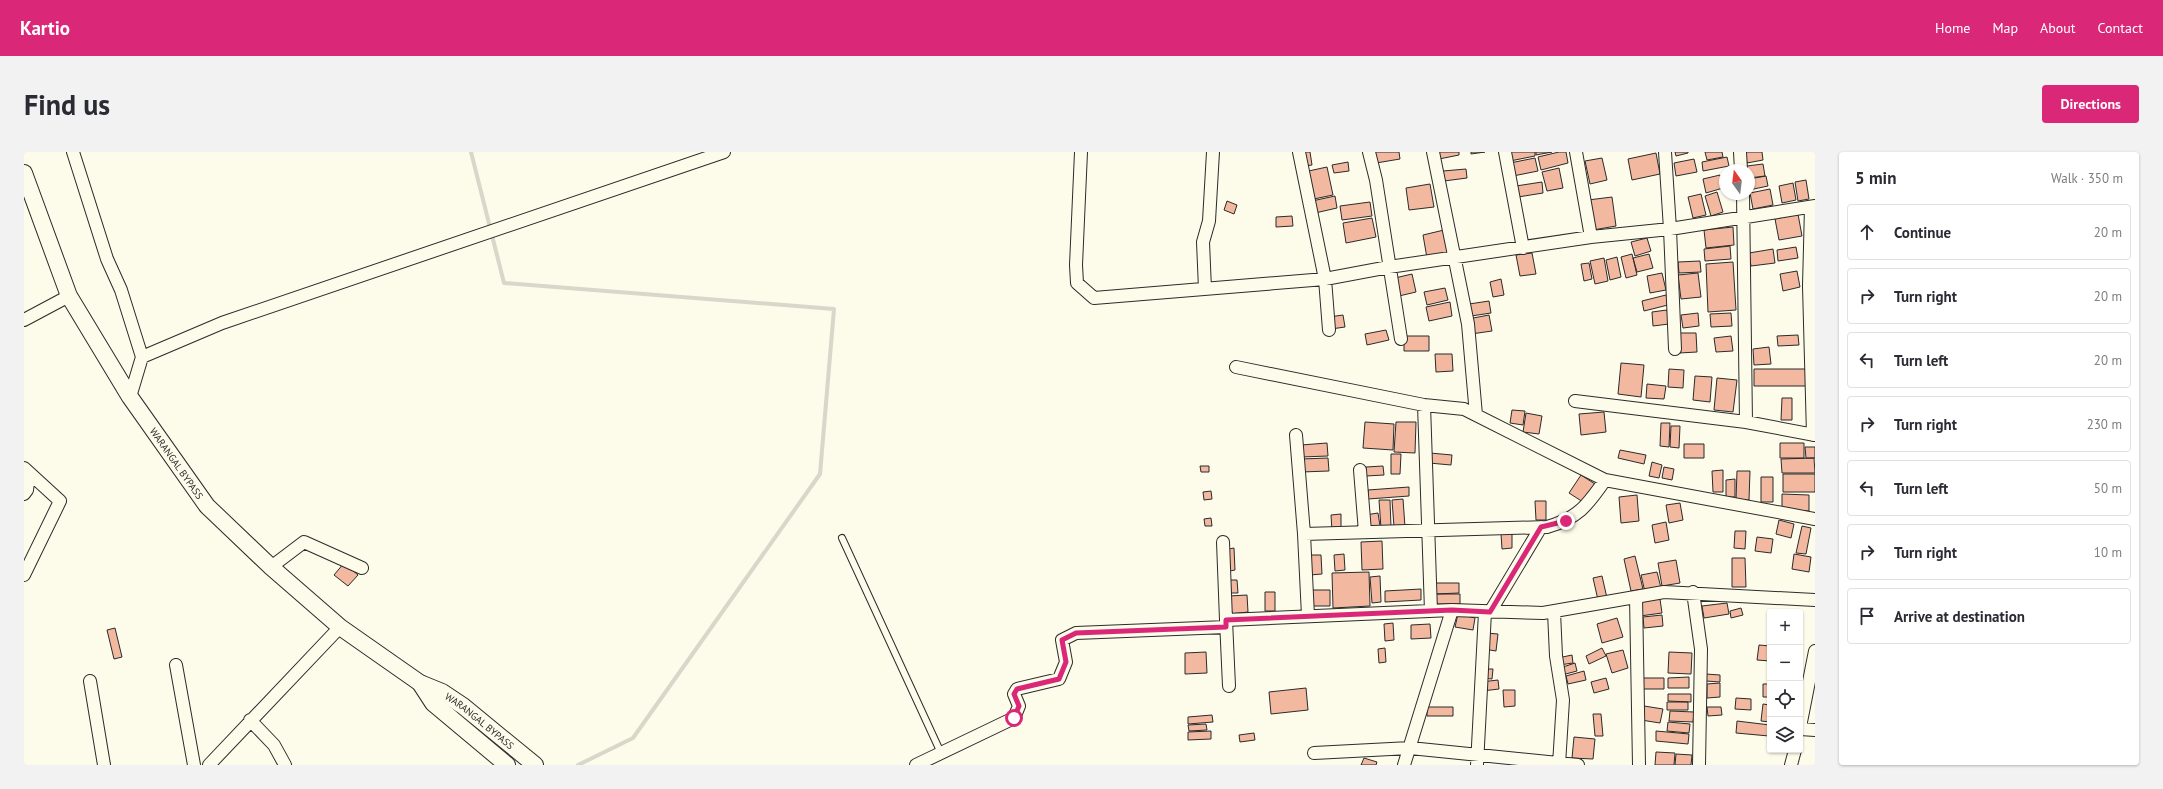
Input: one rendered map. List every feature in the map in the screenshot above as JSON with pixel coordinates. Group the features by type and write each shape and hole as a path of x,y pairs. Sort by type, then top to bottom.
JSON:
{"main road":[{"name":"WARANGAL BYPASS","path":"24,173 69,296 130,397 207,506 271,567 340,627 420,683 442,692 463,706 535,765"},
{"name":"WARANGAL BYPASS","path":"420,683 433,703 507,765"}],"street":[{"path":"73,152 107,259 121,290 142,357 130,397"},
{"path":"142,357 222,323 724,152"},
{"path":"1081,152 1076,265 1077,284 1094,298 1325,279 1389,267 1454,259 1591,237 1670,229 1744,216 1813,207 1809,286 1814,435 1746,422 1575,401"},
{"path":"1205,289 1203,242 1209,221 1213,152"},
{"path":"1299,152 1325,279 1329,330"},
{"path":"1369,152 1376,180 1401,339"},
{"path":"1433,152 1468,324 1476,415"},
{"path":"1505,152 1523,248"},
{"path":"1576,152 1591,237"},
{"path":"1664,152 1670,229 1675,349"},
{"path":"1740,152 1741,164"},
{"path":"1743,200 1744,216 1746,422"},
{"path":"24,320 69,296"},
{"path":"1236,367 1424,405 1464,409 1605,480 1815,519"},
{"path":"1424,405 1427,531 1431,611"},
{"path":"1296,435 1304,534 1308,616"},
{"path":"1360,470 1364,532"},
{"path":"24,494 27,490 26,471"},
{"path":"24,575 60,501 26,471"},
{"path":"1304,534 1541,527 1566,521 1588,504 1605,480"},
{"path":"1477,760 1487,612 1541,527"},
{"path":"271,567 304,542 362,568"},
{"path":"1223,542 1229,686"},
{"path":"916,765 1014,718 1019,706 1014,694 1017,689 1059,679 1066,662 1062,640 1076,633 1226,624 1308,616 1452,610 1543,613 1664,592 1693,592 1815,600"},
{"path":"1693,592 1701,649 1699,765"},
{"path":"1636,597 1639,765"},
{"path":"1404,765 1452,610"},
{"path":"1554,612 1556,656 1563,700 1559,764"},
{"path":"209,765 250,720 340,627"},
{"path":"1802,717 1815,651"},
{"path":"176,665 194,765"},
{"path":"90,681 104,765"},
{"path":"250,720 274,745 285,765"},
{"path":"1803,728 1815,730"},
{"path":"1314,753 1410,748 1477,760 1578,765"},
{"path":"1791,765 1794,753"}],"lane":[{"path":"842,538 941,753"}],"building":[{"path":"1302,152 1310,152 1312,165 1305,166"},
{"path":"1374,152 1399,152 1400,159 1376,163"},
{"path":"1438,152 1459,152 1459,155 1439,159"},
{"path":"1471,152 1485,152 1471,154"},
{"path":"1508,152 1535,152 1535,156 1510,161"},
{"path":"1536,152 1552,152 1536,155"},
{"path":"1559,152 1566,152 1568,163 1541,170 1538,157"},
{"path":"1675,152 1688,152 1688,153 1676,156"},
{"path":"1705,152 1722,152 1723,157 1707,160"},
{"path":"1745,152 1762,152 1763,160 1747,163"},
{"path":"1656,153 1660,174 1632,180 1628,159"},
{"path":"1727,157 1729,164 1719,164 1719,168 1703,171 1702,162"},
{"path":"1535,158 1538,171 1513,176 1510,163"},
{"path":"1602,158 1607,180 1590,184 1585,161"},
{"path":"1694,159 1697,172 1676,176 1674,163"},
{"path":"1348,162 1349,171 1334,173 1332,165"},
{"path":"1763,164 1765,176 1755,177 1755,165"},
{"path":"1327,167 1333,195 1309,200 1304,172"},
{"path":"1559,168 1563,188 1547,191 1542,172"},
{"path":"1466,169 1467,178 1444,181 1443,171"},
{"path":"1719,175 1719,189 1706,193 1703,179"},
{"path":"1766,176 1768,186 1755,189 1755,178"},
{"path":"1806,180 1809,199 1798,201 1795,182"},
{"path":"1542,182 1543,193 1518,197 1516,186"},
{"path":"1793,183 1796,200 1782,203 1779,186"},
{"path":"1430,184 1434,207 1409,210 1406,188"},
{"path":"1770,189 1773,205 1753,209 1751,200 1755,200 1755,192"},
{"path":"1717,192 1723,212 1711,216 1705,196"},
{"path":"1701,194 1706,215 1693,218 1688,197"},
{"path":"1335,196 1337,208 1315,213 1312,201"},
{"path":"1612,197 1616,226 1593,230 1588,200"},
{"path":"1227,201 1237,205 1234,214 1224,210"},
{"path":"1370,202 1372,216 1342,220 1340,206"},
{"path":"1798,214 1802,236 1779,240 1775,219"},
{"path":"1292,216 1293,226 1276,227 1276,217"},
{"path":"1372,218 1376,237 1346,243 1343,223"},
{"path":"1733,227 1734,245 1706,248 1704,230"},
{"path":"1444,230 1449,253 1427,258 1423,235"},
{"path":"1647,238 1651,251 1635,256 1631,242"},
{"path":"1730,246 1731,259 1705,261 1704,249"},
{"path":"1796,247 1798,258 1778,261 1777,250"},
{"path":"1773,249 1775,263 1751,266 1749,253"},
{"path":"1532,253 1536,274 1520,276 1516,255"},
{"path":"1632,254 1637,275 1626,278 1621,257"},
{"path":"1649,254 1653,268 1637,272 1633,258"},
{"path":"1617,257 1621,277 1610,280 1606,260"},
{"path":"1604,258 1608,281 1595,284 1590,261"},
{"path":"1700,261 1701,272 1679,273 1678,262"},
{"path":"1733,262 1736,310 1708,312 1706,264"},
{"path":"1589,263 1592,279 1584,281 1581,264"},
{"path":"1797,271 1800,287 1783,291 1780,274"},
{"path":"1662,273 1666,290 1650,293 1647,276"},
{"path":"1698,273 1701,297 1681,299 1678,275"},
{"path":"1412,274 1416,292 1399,296 1395,278"},
{"path":"1501,279 1504,295 1493,297 1490,282"},
{"path":"1445,288 1448,300 1427,305 1424,292"},
{"path":"1666,295 1668,305 1644,311 1642,301"},
{"path":"1489,301 1491,313 1471,316 1469,304"},
{"path":"1450,302 1452,316 1429,321 1426,307"},
{"path":"1667,310 1669,324 1653,326 1652,312"},
{"path":"1698,313 1699,326 1683,328 1681,315"},
{"path":"1731,313 1732,326 1711,327 1710,314"},
{"path":"1343,315 1345,327 1331,329 1329,317"},
{"path":"1489,315 1492,331 1471,334 1468,319"},
{"path":"1386,330 1389,340 1367,345 1365,334"},
{"path":"1679,333 1696,333 1697,352 1679,353"},
{"path":"1798,335 1799,345 1778,346 1777,336"},
{"path":"1404,336 1429,336 1429,351 1404,351"},
{"path":"1731,336 1733,351 1716,352 1714,338"},
{"path":"1769,347 1771,364 1754,365 1753,349"},
{"path":"1435,354 1452,354 1453,371 1436,372"},
{"path":"1621,363 1644,365 1641,397 1618,394"},
{"path":"1669,369 1684,370 1683,388 1668,387"},
{"path":"1754,369 1807,369 1807,386 1754,386"},
{"path":"1695,376 1712,377 1710,402 1693,400"},
{"path":"1717,378 1737,380 1733,412 1714,410"},
{"path":"1647,384 1666,386 1664,399 1646,398"},
{"path":"1782,398 1792,398 1792,420 1781,420"},
{"path":"1512,410 1525,411 1523,425 1510,423"},
{"path":"1604,412 1606,432 1581,435 1579,414"},
{"path":"1526,413 1542,416 1539,434 1523,432"},
{"path":"1365,422 1394,424 1393,450 1363,448"},
{"path":"1396,422 1416,422 1415,453 1394,452"},
{"path":"1661,423 1670,423 1669,447 1660,446"},
{"path":"1671,426 1680,426 1679,448 1670,447"},
{"path":"1327,443 1328,456 1301,457 1301,445"},
{"path":"1780,443 1804,443 1804,458 1780,458"},
{"path":"1684,444 1704,444 1704,458 1684,458"},
{"path":"1805,447 1815,447 1815,458 1806,458"},
{"path":"1620,450 1646,455 1644,464 1618,458"},
{"path":"1430,453 1452,455 1451,465 1429,463"},
{"path":"1391,454 1401,454 1400,474 1391,474"},
{"path":"1328,458 1329,471 1301,472 1301,459"},
{"path":"1814,458 1815,473 1782,473 1781,459"},
{"path":"1652,462 1662,465 1659,478 1649,476"},
{"path":"1200,466 1209,466 1209,472 1201,472"},
{"path":"1383,466 1384,475 1366,476 1366,467"},
{"path":"1664,467 1674,469 1672,480 1662,478"},
{"path":"1723,470 1723,492 1713,492 1712,471"},
{"path":"1737,471 1750,471 1749,500 1736,500"},
{"path":"1783,474 1815,474 1815,492 1783,492"},
{"path":"1581,475 1595,484 1583,502 1569,493"},
{"path":"1761,477 1773,477 1773,502 1761,502"},
{"path":"1735,479 1735,497 1726,497 1726,480"},
{"path":"1409,487 1409,496 1368,499 1368,490"},
{"path":"1211,491 1212,499 1204,500 1203,492"},
{"path":"1782,494 1809,495 1809,511 1782,509"},
{"path":"1637,495 1639,521 1621,523 1619,497"},
{"path":"1403,499 1405,527 1394,527 1392,500"},
{"path":"1379,500 1390,500 1391,527 1381,528"},
{"path":"1535,501 1546,501 1546,520 1536,520"},
{"path":"1680,503 1683,520 1669,523 1666,505"},
{"path":"1378,513 1380,526 1366,528 1365,515"},
{"path":"1341,514 1341,531 1332,531 1331,515"},
{"path":"1211,518 1212,526 1205,526 1204,519"},
{"path":"1779,520 1794,524 1791,538 1776,534"},
{"path":"1666,522 1669,540 1655,543 1652,525"},
{"path":"1802,526 1811,528 1806,554 1796,553"},
{"path":"1735,531 1746,531 1745,549 1734,548"},
{"path":"1512,533 1512,548 1502,549 1501,534"},
{"path":"1757,537 1773,539 1771,553 1755,551"},
{"path":"1382,541 1383,569 1362,570 1361,542"},
{"path":"1234,548 1235,570 1230,571 1229,549"},
{"path":"1344,554 1345,570 1335,571 1334,555"},
{"path":"1794,554 1811,557 1809,572 1792,569"},
{"path":"1309,555 1321,555 1322,574 1310,575"},
{"path":"1635,556 1643,589 1631,591 1624,559"},
{"path":"1732,558 1745,558 1746,587 1732,587"},
{"path":"1676,560 1680,583 1662,586 1658,563"},
{"path":"344,563 358,575 348,586 334,575"},
{"path":"1369,572 1370,606 1333,608 1332,573"},
{"path":"1657,572 1661,588 1645,592 1641,575"},
{"path":"1380,576 1381,602 1372,603 1370,577"},
{"path":"1602,576 1607,598 1598,600 1593,578"},
{"path":"1230,580 1237,580 1238,593 1231,593"},
{"path":"1434,583 1459,583 1459,593 1435,594"},
{"path":"1421,589 1421,600 1385,602 1385,591"},
{"path":"1311,590 1330,590 1330,606 1311,606"},
{"path":"1265,592 1275,592 1275,611 1265,611"},
{"path":"1436,594 1460,594 1460,604 1436,604"},
{"path":"1247,595 1248,612 1230,614 1229,596"},
{"path":"1660,599 1662,613 1640,616 1638,601"},
{"path":"1727,603 1729,614 1704,618 1702,606"},
{"path":"1741,608 1743,615 1731,618 1730,611"},
{"path":"1458,614 1475,618 1473,630 1455,627"},
{"path":"1662,615 1663,626 1644,628 1643,617"},
{"path":"1617,618 1623,637 1602,643 1597,624"},
{"path":"1393,623 1394,640 1385,641 1384,624"},
{"path":"1430,624 1431,638 1411,639 1411,625"},
{"path":"115,628 122,657 114,659 107,630"},
{"path":"1486,633 1498,634 1496,651 1484,649"},
{"path":"1759,645 1767,646 1767,661 1757,660"},
{"path":"1385,648 1386,662 1379,663 1378,649"},
{"path":"1602,648 1606,656 1589,664 1586,656"},
{"path":"1623,650 1628,668 1612,673 1606,654"},
{"path":"1206,652 1207,673 1185,674 1185,653"},
{"path":"1669,652 1692,653 1691,674 1668,673"},
{"path":"1572,655 1573,663 1559,665 1558,658"},
{"path":"1575,663 1577,671 1562,675 1560,668"},
{"path":"1482,669 1493,669 1492,679 1482,678"},
{"path":"1584,671 1586,680 1568,684 1566,676"},
{"path":"1706,674 1720,675 1720,682 1706,681"},
{"path":"1689,677 1689,688 1668,688 1668,678"},
{"path":"1606,678 1609,689 1594,693 1591,682"},
{"path":"1638,678 1664,678 1664,689 1638,689"},
{"path":"1498,680 1499,689 1482,691 1481,682"},
{"path":"1720,683 1720,697 1707,698 1707,684"},
{"path":"1763,684 1767,684 1767,697 1763,697"},
{"path":"1306,688 1308,710 1271,714 1269,692"},
{"path":"1503,690 1515,690 1515,706 1504,707"},
{"path":"1668,694 1691,694 1691,702 1668,701"},
{"path":"1736,698 1751,699 1751,710 1735,709"},
{"path":"1667,702 1688,702 1688,710 1667,710"},
{"path":"1763,704 1767,705 1767,722 1761,721"},
{"path":"1644,706 1663,709 1660,723 1641,720"},
{"path":"1427,707 1453,707 1453,716 1427,716"},
{"path":"1707,707 1721,707 1722,715 1708,716"},
{"path":"1670,711 1694,712 1693,722 1669,721"},
{"path":"1593,714 1601,714 1603,736 1595,736"},
{"path":"1212,715 1213,722 1188,724 1188,717"},
{"path":"1737,721 1767,725 1767,736 1736,733"},
{"path":"1668,722 1690,724 1689,733 1667,731"},
{"path":"1206,724 1207,730 1189,731 1188,725"},
{"path":"1211,731 1211,739 1188,740 1188,732"},
{"path":"1656,731 1689,734 1688,744 1656,741"},
{"path":"1254,733 1255,740 1240,742 1239,735"},
{"path":"1574,737 1595,739 1593,759 1572,758"},
{"path":"1656,752 1675,753 1674,765 1655,765"},
{"path":"1676,754 1692,755 1691,765 1675,765"},
{"path":"1364,758 1377,762 1376,765 1361,765"}],"waterway":[{"path":"471,152 504,283 834,309 820,474 633,738 578,765"}],"route":[{"path":"1014,718 1019,706 1014,694 1017,689 1059,679 1066,662 1062,640 1076,633 1226,627 1226,620 1452,610 1490,612 1541,527 1547,527 1566,521"}]}
